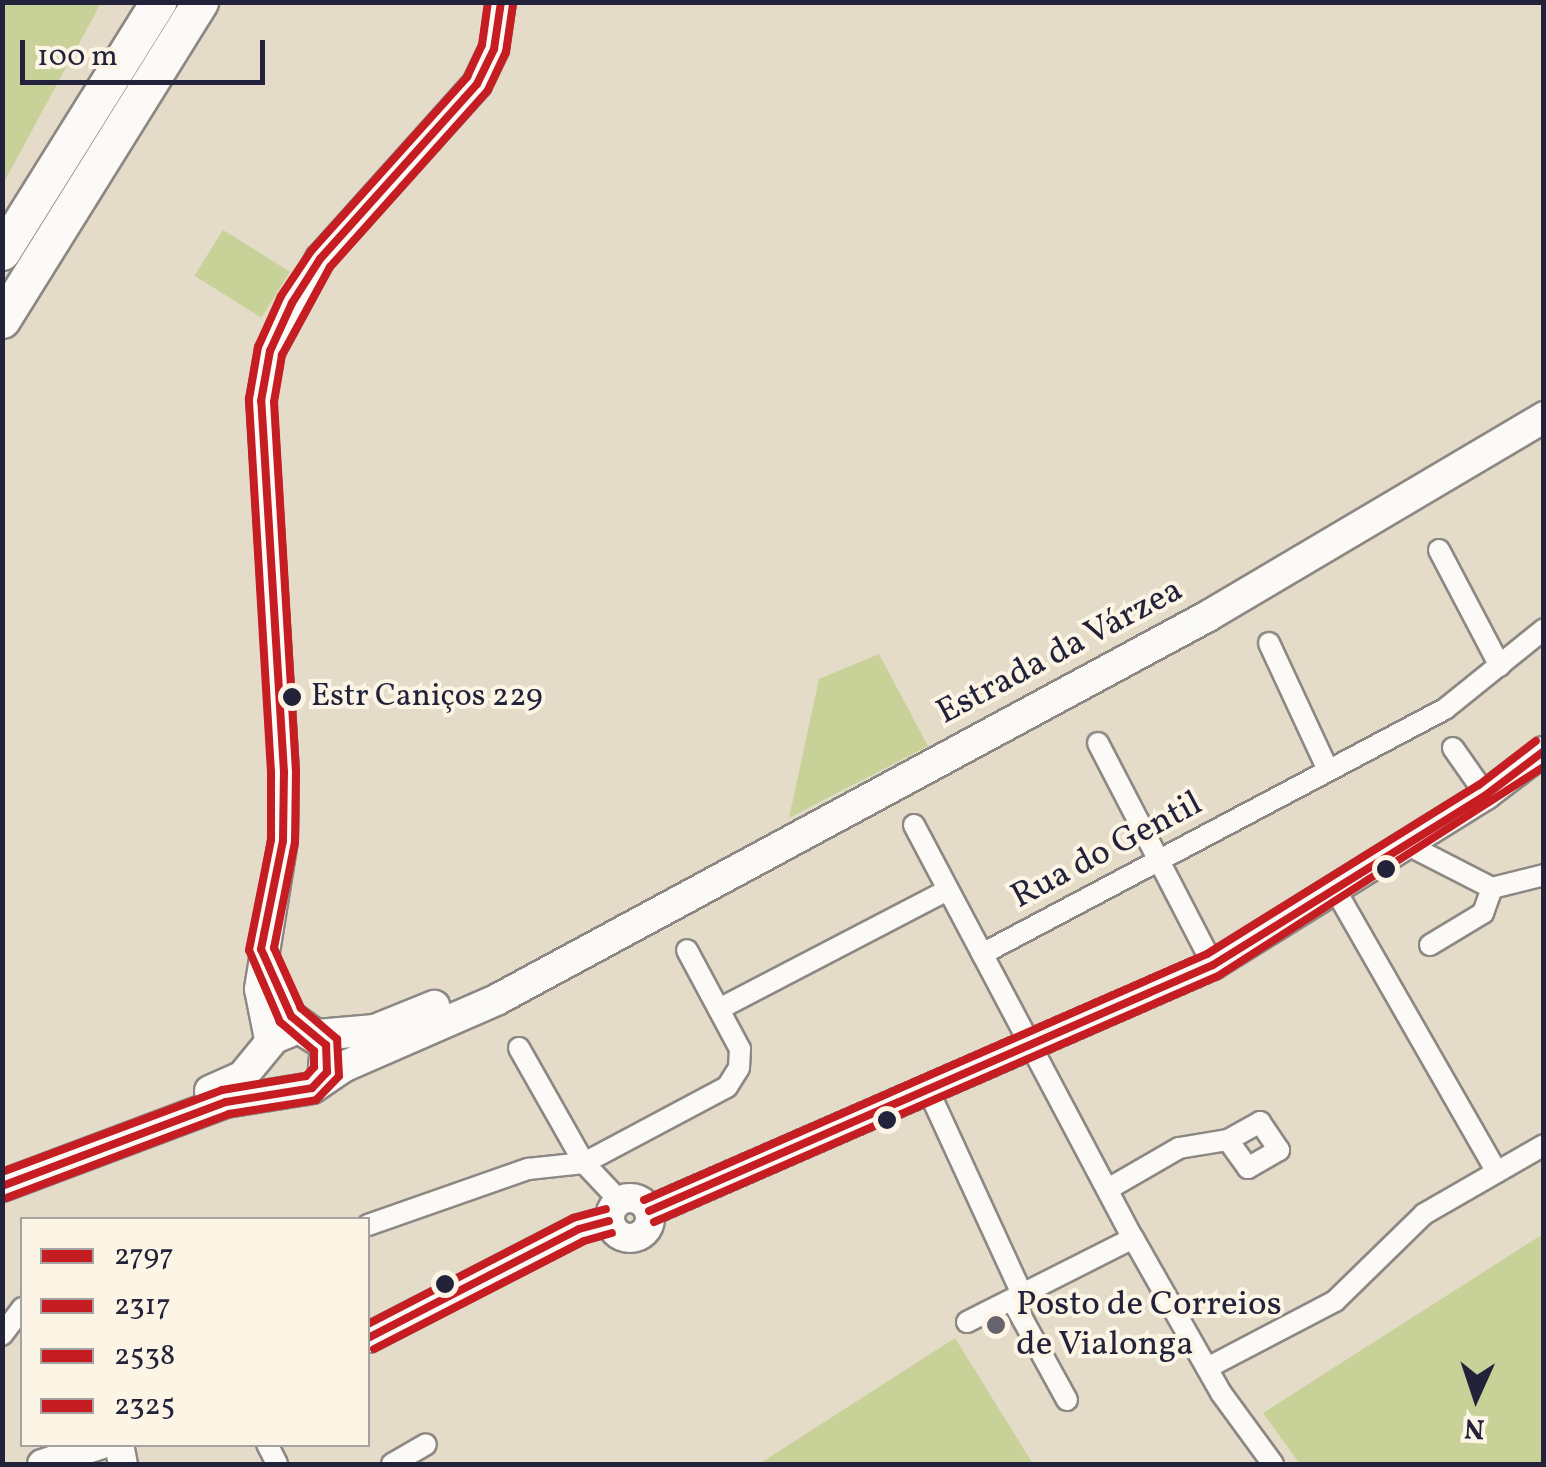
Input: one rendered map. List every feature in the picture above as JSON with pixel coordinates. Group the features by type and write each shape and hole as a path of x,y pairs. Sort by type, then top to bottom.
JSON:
{"highway":[{"path":"2,252 158,2"},
{"path":"2,320 200,2"}],"main road":[{"name":"Estrada da Várzea","path":"2,1186 226,1102 312,1088 323,1079 498,998 1208,616 1544,417"},
{"name":"Estrada da Várzea","path":"2,1168 242,1078 290,1029 314,1033 374,1030 604,938"},
{"path":"314,1033 328,1052 323,1079"},
{"path":"269,1048 271,1076 289,1090"}],"street":[{"path":"269,1048 259,988 262,949 283,841 284,772 261,402 270,351 320,259 478,84 494,49 501,2"},
{"path":"1439,550 1500,666"},
{"name":"Rua do Gentil","path":"982,954 1445,709 1544,629"},
{"path":"1269,643 1328,770"},
{"path":"1098,744 1213,965"},
{"path":"1453,748 1486,796"},
{"path":"520,1048 614,1211 619,1236 637,1237 647,1230 649,1211 930,1094 1213,965 1486,796 1544,751"},
{"path":"914,825 1133,1238 1208,1367 1273,1464"},
{"path":"1408,845 1492,888 1544,874"},
{"path":"1430,945 1483,913 1492,888"},
{"path":"719,1009 948,890"},
{"path":"1336,891 1497,1172"},
{"path":"262,949 276,992 291,1016 314,1033"},
{"path":"370,1224 528,1170 584,1162 731,1084 740,1050 687,950"},
{"path":"930,1094 1017,1298 1068,1400"},
{"path":"1108,1189 1179,1148 1228,1140"},
{"path":"1208,1367 1335,1301 1424,1214 1544,1145"},
{"path":"370,1337 614,1211"},
{"path":"966,1322 1133,1238"},
{"path":"2,1334 20,1311"},
{"path":"392,1464 426,1444"},
{"path":"42,1464 93,1447"}],"green space":[{"path":"2,3 101,3 3,184"},
{"path":"223,230 290,272 261,318 194,276"},
{"path":"879,654 928,746 789,818 819,679"},
{"path":"1543,1234 1543,1464 1300,1464 1263,1413"},
{"path":"955,1338 1033,1464 759,1464"}],"transit line":[{"name":"2538","path":"2,1172 222,1090 306,1076 314,1067 314,1051 280,1022 249,950 271,840 271,772 249,399 258,347 281,296 311,251 467,77 482,45 488,2"},
{"name":"2325","path":"2,1186 226,1102 312,1088 327,1072 326,1045 291,1016 261,949 283,841 284,772 261,401 270,351 292,303 320,259 477,84 494,49 501,2"},
{"name":"2317","path":"6,1198 229,1114 316,1100 339,1076 337,1039 301,1008 274,948 295,842 296,772 274,402 282,355 330,267 488,90 506,52 513,4"},
{"name":"2538","path":"644,1200 1207,954 1479,785 1536,741"},
{"name":"2797","path":"649,1211 1213,965 1486,795 1544,751"},
{"name":"2317","path":"654,1222 1218,976 1544,767"},
{"name":"2538","path":"370,1323 573,1218 606,1209"},
{"name":"2797","path":"370,1337 579,1229 609,1221"},
{"name":"2317","path":"374,1349 584,1241 612,1233"}],"place":[{"name":"Estr Caniços 229","path":"292,697"},
{"name":"Posto de Correios de Vialonga","path":"996,1325"}]}
